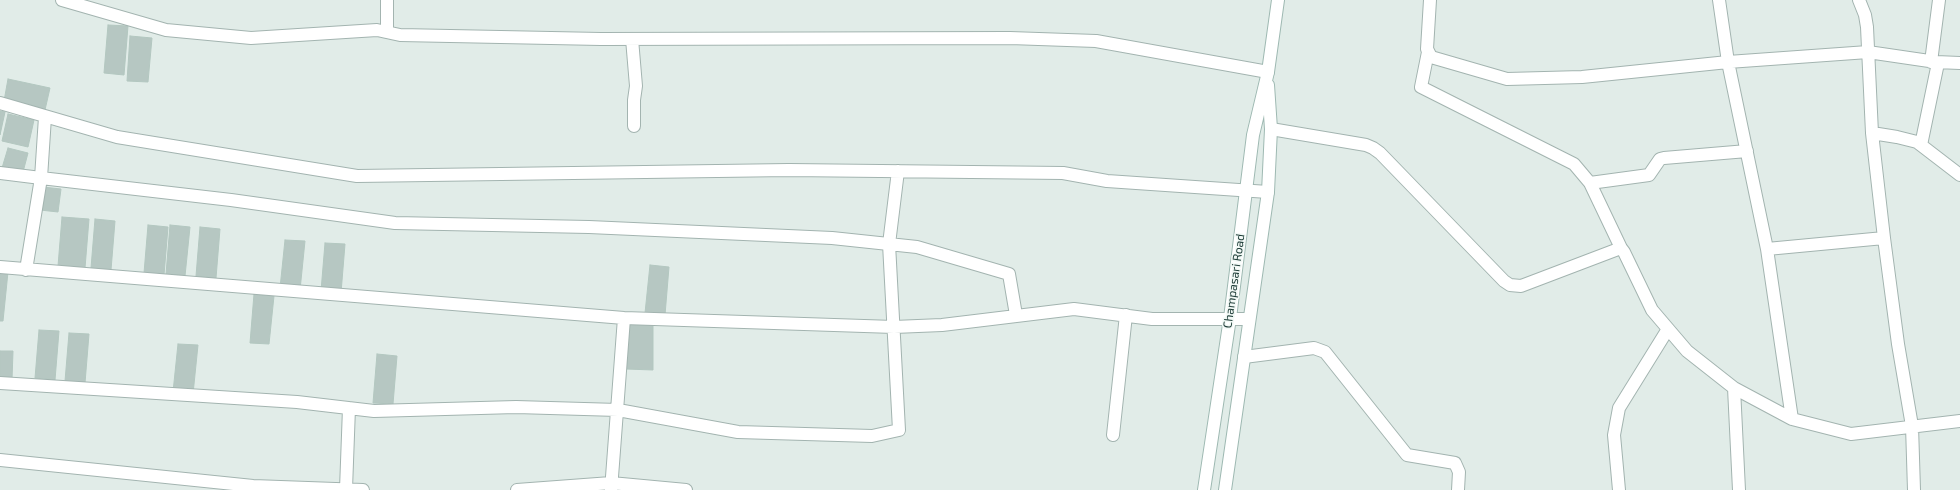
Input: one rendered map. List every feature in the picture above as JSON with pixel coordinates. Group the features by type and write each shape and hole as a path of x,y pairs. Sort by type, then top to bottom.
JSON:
{"street":[{"path":"62,0 174,31 252,38 377,30 400,35 632,39 1010,38 1096,41 1268,72"},
{"path":"387,0 387,32"},
{"path":"1430,0 1428,52 1420,82 1422,88 1574,164 1590,183 1652,310 1687,351 1734,388 1792,419 1851,434 1960,420"},
{"path":"1719,0 1728,62 1767,249 1792,419"},
{"path":"1860,0 1866,15 1872,133 1884,238 1898,344 1912,426 1914,490"},
{"path":"1922,145 1934,62 1939,0"},
{"name":"Champasari Road","path":"1204,490 1230,318 1245,190 1256,121 1268,72 1277,2"},
{"path":"632,39 636,86 634,100 634,126"},
{"path":"1428,52 1434,59 1502,78 1513,79 1582,77 1728,62 1868,52 1934,62 1960,63"},
{"name":"Champasari Road","path":"1225,490 1248,319 1268,192 1271,129 1268,72"},
{"path":"0,103 117,137 357,176 789,170 1063,173 1107,181 1268,192"},
{"path":"26,270 40,178 45,117"},
{"path":"1271,129 1366,145 1373,148 1380,153 1504,281 1510,285 1521,286 1621,248"},
{"path":"1872,133 1898,136 1917,142 1960,175"},
{"path":"1590,183 1649,175 1661,158 1747,151"},
{"path":"0,383 218,396 297,402 374,411 516,407 618,410 738,432 872,436 899,430 889,244 898,171"},
{"path":"0,173 231,200 395,223 597,227 832,238 917,247 1009,274 1016,316"},
{"path":"1767,249 1884,238"},
{"path":"0,267 624,318 894,327 942,325 1074,309 1152,319 1248,319"},
{"path":"1113,434 1126,316"},
{"path":"611,486 624,318"},
{"path":"1619,490 1614,435 1619,408 1668,329"},
{"path":"1244,357 1314,348 1325,352 1407,455 1455,463 1459,472 1458,490"},
{"path":"1734,388 1739,490"},
{"path":"346,489 349,408"},
{"path":"0,460 253,488 363,490"},
{"path":"517,490 611,486 686,490"}],"building":[{"path":"108,25 128,26 124,75 104,73"},
{"path":"130,36 152,38 148,82 127,81"},
{"path":"8,79 50,88 45,110 4,101"},
{"path":"0,111 5,112 0,135"},
{"path":"8,114 34,120 28,147 2,141"},
{"path":"8,148 28,153 23,172 2,168"},
{"path":"43,187 61,189 58,212 40,210"},
{"path":"62,217 89,219 85,268 58,266"},
{"path":"95,219 115,221 111,270 91,268"},
{"path":"148,225 168,227 164,275 144,273"},
{"path":"170,225 190,227 185,276 166,274"},
{"path":"200,227 220,229 216,278 196,276"},
{"path":"285,240 305,241 300,290 280,288"},
{"path":"325,243 345,244 341,293 321,291"},
{"path":"650,265 669,267 665,315 645,313"},
{"path":"0,272 8,272 3,321 0,321"},
{"path":"254,294 274,296 269,344 250,343"},
{"path":"626,323 653,323 653,370 626,369"},
{"path":"39,330 59,331 55,380 35,378"},
{"path":"69,333 89,334 85,383 65,381"},
{"path":"178,344 198,345 193,394 173,392"},
{"path":"0,351 13,351 12,380 0,380"},
{"path":"377,354 397,356 393,404 373,403"}]}
